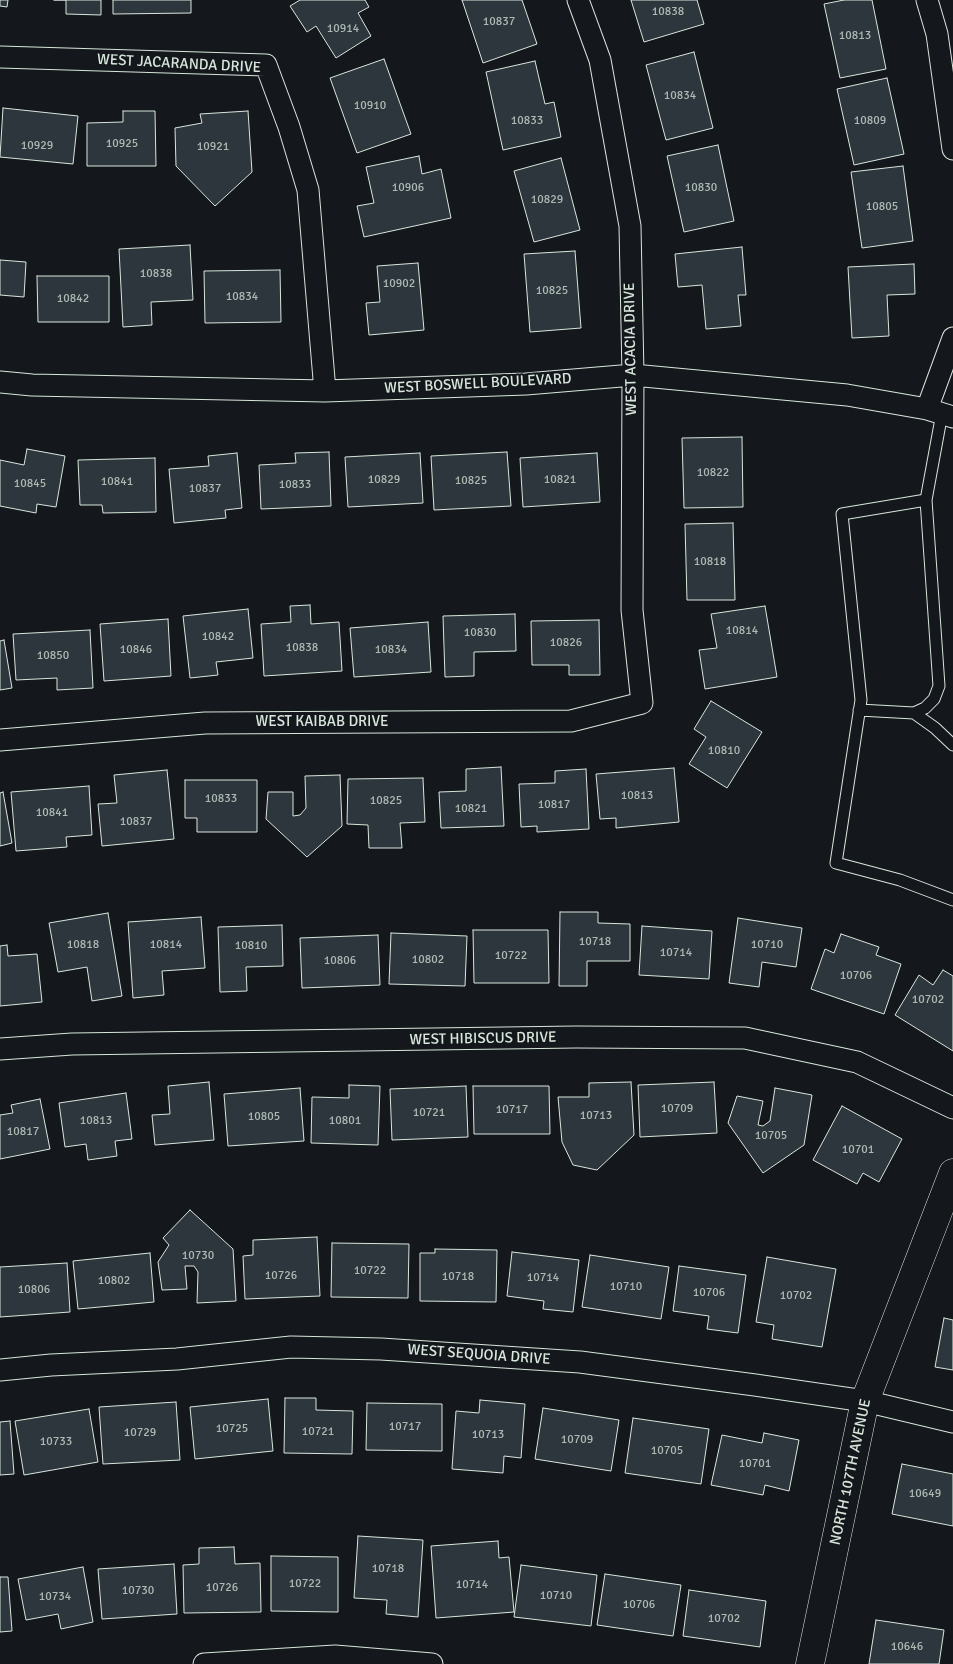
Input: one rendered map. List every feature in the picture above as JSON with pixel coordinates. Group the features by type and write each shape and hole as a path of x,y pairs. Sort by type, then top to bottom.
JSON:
{"street":[{"name":"WEST ACACIA DRIVE","path":"578,0 600,60 630,226 632,610 642,703"},
{"path":"927,0 937,34 953,150"},
{"name":"WEST JACARANDA DRIVE","path":"0,57 266,64 289,127 308,190 325,391"},
{"path":"940,413 953,338"},
{"name":"WEST BOSWELL BOULEVARD","path":"0,382 32,385 325,391 526,384 632,375 848,395 940,413"},
{"name":"WEST KAIBAB DRIVE","path":"0,740 205,723 571,721 642,703"},
{"name":"WEST HIBISCUS DRIVE","path":"0,1049 72,1044 576,1038 745,1038 857,1062 953,1108"},
{"name":"NORTH 107TH AVENUE","path":"810,1664 865,1401 953,1173"},
{"name":"WEST SEQUOIA DRIVE","path":"0,1370 51,1365 177,1359 291,1347 381,1349 580,1362 865,1401 953,1422"},
{"path":"204,1664 334,1656 432,1664"}],"lane":[{"path":"859,710 914,713 925,708 934,699 939,686 926,500 940,413"},
{"path":"926,500 842,514 860,700 836,862 900,880 953,900"},
{"path":"914,713 935,728 953,745"}],"building":[{"path":"0,0 8,0 7,7 0,6"},
{"path":"66,0 101,0 101,15 66,14"},
{"path":"113,0 191,0 191,13 113,14"},
{"path":"300,0 365,0 369,7 358,13 371,36 336,58 316,26 307,32 290,6"},
{"path":"462,0 522,0 537,44 483,63"},
{"path":"631,0 697,0 704,24 644,42"},
{"path":"844,0 872,0 886,69 840,78 824,4"},
{"path":"694,52 713,128 666,140 646,65"},
{"path":"384,59 411,134 357,153 330,78"},
{"path":"535,61 545,104 554,102 561,137 503,150 486,72"},
{"path":"887,78 904,154 854,165 837,89"},
{"path":"3,108 78,116 73,164 0,157"},
{"path":"123,111 155,111 156,166 87,166 87,123 123,122"},
{"path":"248,111 252,172 215,206 176,166 175,128 202,123 200,114"},
{"path":"718,145 734,221 684,232 667,156"},
{"path":"419,156 422,174 441,169 451,218 364,237 357,206 374,203 366,167"},
{"path":"561,158 580,230 534,242 514,171"},
{"path":"903,166 913,241 862,248 851,172"},
{"path":"190,245 193,300 151,302 152,325 123,327 119,249"},
{"path":"742,247 746,295 738,295 741,326 706,329 702,285 678,287 675,254"},
{"path":"575,251 581,328 530,332 524,254"},
{"path":"0,260 26,262 24,297 0,295"},
{"path":"418,263 424,330 369,335 366,303 380,302 377,266"},
{"path":"914,264 915,294 887,295 889,336 852,338 848,267"},
{"path":"280,270 281,322 205,323 204,271"},
{"path":"37,276 109,276 109,322 38,322"},
{"path":"742,437 743,507 684,508 682,438"},
{"path":"27,449 65,456 56,507 37,504 36,513 0,506 0,460 24,465"},
{"path":"329,452 331,506 261,509 259,465 296,463 295,453"},
{"path":"507,452 511,506 434,510 431,456"},
{"path":"237,453 242,508 225,510 226,518 174,523 169,469 209,466 208,456"},
{"path":"420,453 423,503 348,507 345,457"},
{"path":"597,453 600,502 523,507 520,458"},
{"path":"155,458 156,512 103,513 102,505 80,505 78,460"},
{"path":"733,523 735,600 687,600 685,524"},
{"path":"310,605 311,624 339,622 342,671 264,676 261,624 291,622 290,606"},
{"path":"765,606 777,677 705,689 699,650 717,648 711,614"},
{"path":"248,609 253,658 216,662 218,675 190,678 183,616"},
{"path":"515,614 516,651 474,652 474,676 445,677 443,616"},
{"path":"168,619 171,676 104,681 100,624"},
{"path":"599,620 600,675 569,675 569,665 532,665 531,621"},
{"path":"428,622 431,672 354,677 350,628"},
{"path":"90,630 93,688 57,690 57,678 16,680 13,634"},
{"path":"4,640 12,688 0,690 0,641"},
{"path":"711,701 762,732 727,788 689,764 706,737 694,729"},
{"path":"501,767 504,826 441,828 439,792 466,791 466,769"},
{"path":"674,768 679,822 616,828 616,818 600,819 596,774"},
{"path":"586,769 589,829 537,832 537,826 521,827 519,784 555,783 555,771"},
{"path":"167,770 174,839 102,846 98,804 117,803 114,775"},
{"path":"340,775 342,826 307,857 266,819 268,792 293,792 293,816 300,815 306,808 305,776"},
{"path":"423,778 425,822 400,823 402,848 369,848 368,825 347,824 348,779"},
{"path":"185,780 257,780 257,832 197,832 197,818 185,818"},
{"path":"89,786 92,835 66,837 67,847 16,851 11,792"},
{"path":"3,792 12,843 0,846 0,793"},
{"path":"560,912 598,912 598,923 630,924 630,961 587,961 587,986 559,986"},
{"path":"108,913 122,996 92,1001 87,967 58,972 49,923"},
{"path":"201,917 205,968 162,971 164,995 133,998 128,922"},
{"path":"738,918 802,928 796,967 762,962 759,987 729,983"},
{"path":"282,925 283,966 246,967 247,991 220,992 218,927"},
{"path":"642,926 712,931 709,979 639,975"},
{"path":"473,930 548,930 549,983 474,983"},
{"path":"391,933 467,936 465,986 389,984"},
{"path":"841,934 879,947 876,955 901,964 884,1014 811,989 825,949 834,953"},
{"path":"378,935 380,985 302,988 300,938"},
{"path":"7,945 8,956 37,954 42,1002 0,1006 0,946"},
{"path":"943,970 953,976 953,1051 895,1015 919,975 933,985"},
{"path":"209,1082 214,1140 155,1145 152,1115 170,1114 168,1086"},
{"path":"631,1082 634,1135 597,1170 573,1165 562,1142 558,1097 589,1097 589,1083"},
{"path":"714,1082 717,1133 640,1137 638,1085"},
{"path":"349,1085 380,1086 378,1145 311,1143 312,1097 349,1098"},
{"path":"466,1086 468,1137 392,1140 390,1089"},
{"path":"473,1086 549,1086 550,1134 474,1134"},
{"path":"300,1088 304,1141 228,1146 224,1094"},
{"path":"775,1088 812,1095 804,1145 763,1173 728,1123 737,1096 763,1101 758,1125 763,1126 770,1121"},
{"path":"126,1093 132,1139 115,1141 117,1156 88,1160 86,1144 65,1147 59,1103"},
{"path":"40,1099 50,1149 0,1159 0,1115 13,1113 11,1105"},
{"path":"842,1106 902,1139 879,1182 863,1173 857,1184 813,1160"},
{"path":"190,1210 233,1249 236,1301 197,1303 198,1272 194,1266 185,1266 187,1289 162,1290 158,1262 169,1245 163,1238"},
{"path":"317,1237 320,1296 245,1299 243,1256 253,1255 253,1240"},
{"path":"332,1243 409,1244 408,1298 331,1297"},
{"path":"435,1249 497,1250 496,1302 420,1301 420,1253 435,1253"},
{"path":"512,1252 579,1260 573,1312 543,1309 544,1301 507,1296"},
{"path":"150,1253 154,1302 78,1309 73,1261"},
{"path":"590,1255 669,1267 661,1319 582,1307"},
{"path":"767,1257 836,1269 822,1347 772,1339 774,1325 756,1322"},
{"path":"67,1263 70,1312 0,1317 0,1267"},
{"path":"679,1266 746,1275 738,1333 707,1329 709,1316 673,1311"},
{"path":"944,1318 953,1320 953,1370 935,1367"},
{"path":"285,1398 316,1398 316,1410 353,1411 352,1454 284,1453"},
{"path":"268,1399 273,1451 195,1459 190,1407"},
{"path":"480,1400 525,1404 521,1458 504,1456 503,1473 452,1469 456,1411 479,1413"},
{"path":"176,1402 180,1460 103,1464 99,1407"},
{"path":"367,1403 442,1404 442,1451 366,1450"},
{"path":"543,1408 619,1420 611,1471 535,1459"},
{"path":"89,1409 98,1462 24,1475 15,1421"},
{"path":"633,1418 709,1429 701,1484 625,1473"},
{"path":"10,1421 14,1474 0,1475 0,1422"},
{"path":"764,1433 799,1440 789,1491 765,1485 763,1495 711,1485 722,1435 762,1443"},
{"path":"902,1464 953,1474 953,1526 892,1514"},
{"path":"358,1536 423,1540 418,1617 386,1614 387,1600 354,1598"},
{"path":"498,1541 499,1558 509,1557 514,1612 436,1618 431,1546"},
{"path":"234,1547 235,1564 260,1563 261,1612 184,1613 183,1565 199,1564 199,1548"},
{"path":"271,1556 338,1557 338,1612 271,1611"},
{"path":"174,1564 177,1614 102,1619 98,1569"},
{"path":"521,1565 597,1575 591,1626 514,1617"},
{"path":"83,1567 93,1622 61,1629 58,1614 26,1620 18,1579"},
{"path":"605,1574 681,1585 673,1636 597,1625"},
{"path":"0,1577 8,1577 12,1631 0,1632"},
{"path":"689,1590 766,1601 760,1647 683,1636"},
{"path":"876,1620 944,1630 939,1664 869,1664"}]}
